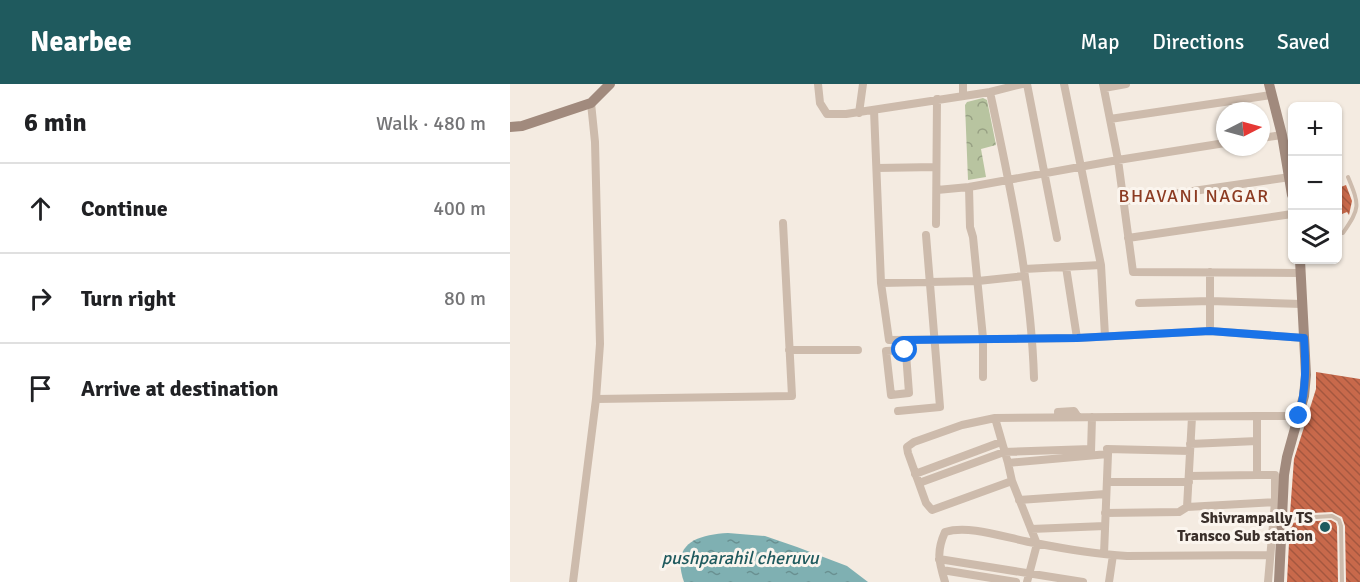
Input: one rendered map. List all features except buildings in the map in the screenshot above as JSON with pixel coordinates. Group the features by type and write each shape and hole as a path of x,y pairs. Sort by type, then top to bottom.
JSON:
{"street":[{"path":"510,127 522,126 591,103 610,84"},
{"path":"818,84 820,104 827,114 860,113 990,92 1024,84 1057,238"},
{"path":"860,113 863,84"},
{"path":"963,84 963,96"},
{"path":"1064,84 1101,265 1105,336"},
{"path":"1126,84 1103,86 1118,160 1133,272 1300,273"},
{"path":"1110,119 1270,89 1288,166"},
{"path":"990,92 1009,181 1024,273 1033,339 1034,378"},
{"path":"936,224 937,99"},
{"path":"573,582 596,399 600,344 595,142 591,103"},
{"path":"874,110 881,283 889,340 1077,338 1210,331 1304,338"},
{"path":"1270,137 1282,135"},
{"path":"937,190 1009,181 1216,144"},
{"path":"877,168 936,167"},
{"path":"1124,201 1288,177"},
{"path":"969,187 970,227 974,237 978,281 983,376"},
{"path":"1128,238 1288,215"},
{"path":"596,399 792,396 783,223"},
{"path":"897,411 940,407 926,235"},
{"path":"1268,582 1269,555 1278,529 1284,475 1304,396 1306,375 1300,264"},
{"path":"881,283 978,281 1066,267 1101,265"},
{"path":"1066,267 1077,338"},
{"path":"1210,272 1210,331"},
{"path":"1139,303 1301,304"},
{"path":"905,340 909,393 891,396 886,351 905,350"},
{"path":"789,350 858,350"},
{"path":"1050,412 1074,411 1078,417"},
{"path":"1257,416 1257,475"},
{"path":"1012,481 933,510 926,503 907,447 914,442 962,425 994,417 1299,416"},
{"path":"994,417 1012,481 1036,544 1028,578"},
{"path":"1091,452 1092,417"},
{"path":"1187,507 1192,417"},
{"path":"1104,554 1107,449 1190,447 1257,441"},
{"path":"915,474 1001,442"},
{"path":"919,483 1004,452 1108,454"},
{"path":"1008,463 1091,452"},
{"path":"1107,482 1275,474 1279,582"},
{"path":"973,496 978,499 998,491"},
{"path":"1019,500 1106,494"},
{"path":"1105,513 1179,512 1187,507 1275,502"},
{"path":"1031,529 1105,526"},
{"path":"945,582 939,559 939,545 945,532 954,529 1113,555 1269,555"},
{"path":"1109,582 1113,555"},
{"path":"939,559 1028,578 1083,582"},
{"path":"942,570 1016,582"}],"lane":[{"path":"1342,233 1358,217 1360,202 1348,177"},
{"path":"1278,529 1332,516 1339,520 1342,582"}],"green space":[{"path":"983,98 987,100 996,145 981,149 986,177 968,180 965,105 967,102"}],"water":[{"name":"pushparahil cheruvu","path":"728,533 765,536 797,547 847,566 868,582 684,582 681,559 689,544 705,536"}],"place":[{"name":"Shivrampally TS Transco Sub station","path":"1325,527"}],"district":[{"name":"BHAVANI NAGAR","path":"1194,196"}],"route":[{"path":"905,350 905,340 1077,338 1210,331 1304,338 1306,375 1299,416"}]}
